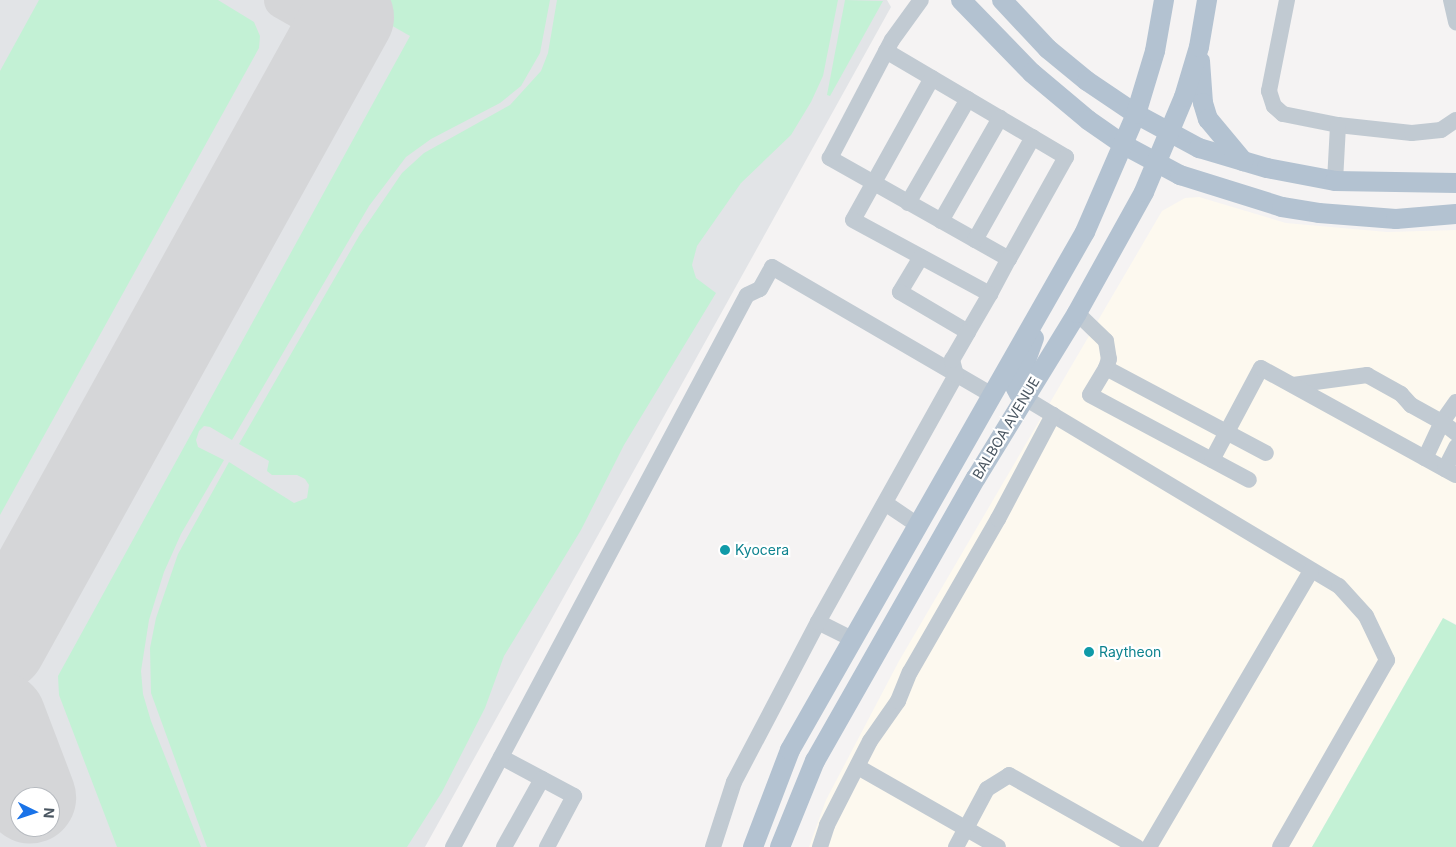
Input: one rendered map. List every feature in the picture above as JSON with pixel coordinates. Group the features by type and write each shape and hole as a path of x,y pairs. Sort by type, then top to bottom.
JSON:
{"main road":[{"path":"961,0 1032,73 1124,145 1180,174 1282,207 1387,219 1456,214"},
{"path":"1002,0 1048,49 1087,81 1136,114 1199,148 1244,162 1335,180 1456,183"},
{"name":"BALBOA AVENUE","path":"753,847 790,750 1085,232 1136,114 1155,51 1164,0"},
{"name":"BALBOA AVENUE","path":"780,847 814,762 1023,397 1077,313 1158,164 1171,134 1199,47 1207,0"},
{"path":"1199,47 1202,96 1208,119 1244,162"},
{"path":"1023,397 1017,387 1044,306"}],"lane":[{"path":"920,0 886,51 830,158 1009,259"},
{"path":"1286,0 1269,91 1274,106 1283,114 1338,125 1412,132 1441,130 1456,120"},
{"path":"1451,0 1456,22"},
{"path":"713,847 734,782 818,622 956,376 952,360 1066,157 886,51"},
{"path":"932,78 853,220 990,294"},
{"path":"908,203 968,99"},
{"path":"941,221 1000,118"},
{"path":"1335,180 1338,125"},
{"path":"975,240 1033,137"},
{"path":"921,257 900,292 968,332"},
{"path":"453,847 747,296 760,289 772,266 956,376 992,395"},
{"path":"1077,313 1106,341 1109,359 1106,368 1090,395 1249,480"},
{"path":"1106,368 1266,453"},
{"path":"1212,460 1261,368 1451,472 1456,447"},
{"path":"1293,386 1367,376 1442,422 1456,433"},
{"path":"1023,397 1339,586 1366,616 1387,660 1280,847"},
{"path":"1425,458 1442,422 1456,402"},
{"path":"820,847 828,825 858,767 1053,415"},
{"path":"885,503 918,525"},
{"path":"1149,847 1311,570"},
{"path":"818,622 854,640"},
{"path":"818,702 841,715"},
{"path":"501,756 574,796 548,847"},
{"path":"858,767 998,847"},
{"path":"956,847 987,789 1009,776 1137,847"},
{"path":"504,847 542,779"}],"shaded area":[{"path":"0,0 887,0 891,7 425,847 0,847"},
{"path":"1199,197 1286,223 1387,232 1456,230 1456,624 1443,618 1312,847 809,847 826,800 899,661 1162,211 1185,198"}],"green space":[{"path":"39,0 218,0 254,22 260,36 259,48 0,515 0,71"},
{"path":"347,0 550,0 540,53 521,86 500,103 431,139 406,157 369,206 232,440 210,427 204,426 199,431 196,440 198,447 224,460 181,534 164,572 149,620 141,671 143,694 151,721 201,847 117,847 59,695 58,676 410,36"},
{"path":"557,0 838,0 823,76 811,102 791,135 741,183 697,246 692,265 696,278 716,293 624,445 581,530 504,656 485,708 442,792 407,847 207,847 151,693 150,648 156,618 178,554 229,462 294,503 307,498 309,485 305,479 297,475 272,475 267,471 269,461 239,444 359,236 402,173 424,153 510,105 541,71 548,53"},
{"path":"845,0 883,1 830,96 827,95"},
{"path":"1443,618 1456,625 1456,847 1312,847"}],"taxiway":[{"path":"283,0 340,32"},
{"path":"0,639 19,611"}],"runway":[{"path":"0,645 348,17"},
{"path":"0,718 26,787"}],"place":[{"name":"Kyocera","path":"725,550"},
{"name":"Raytheon","path":"1089,652"}]}
